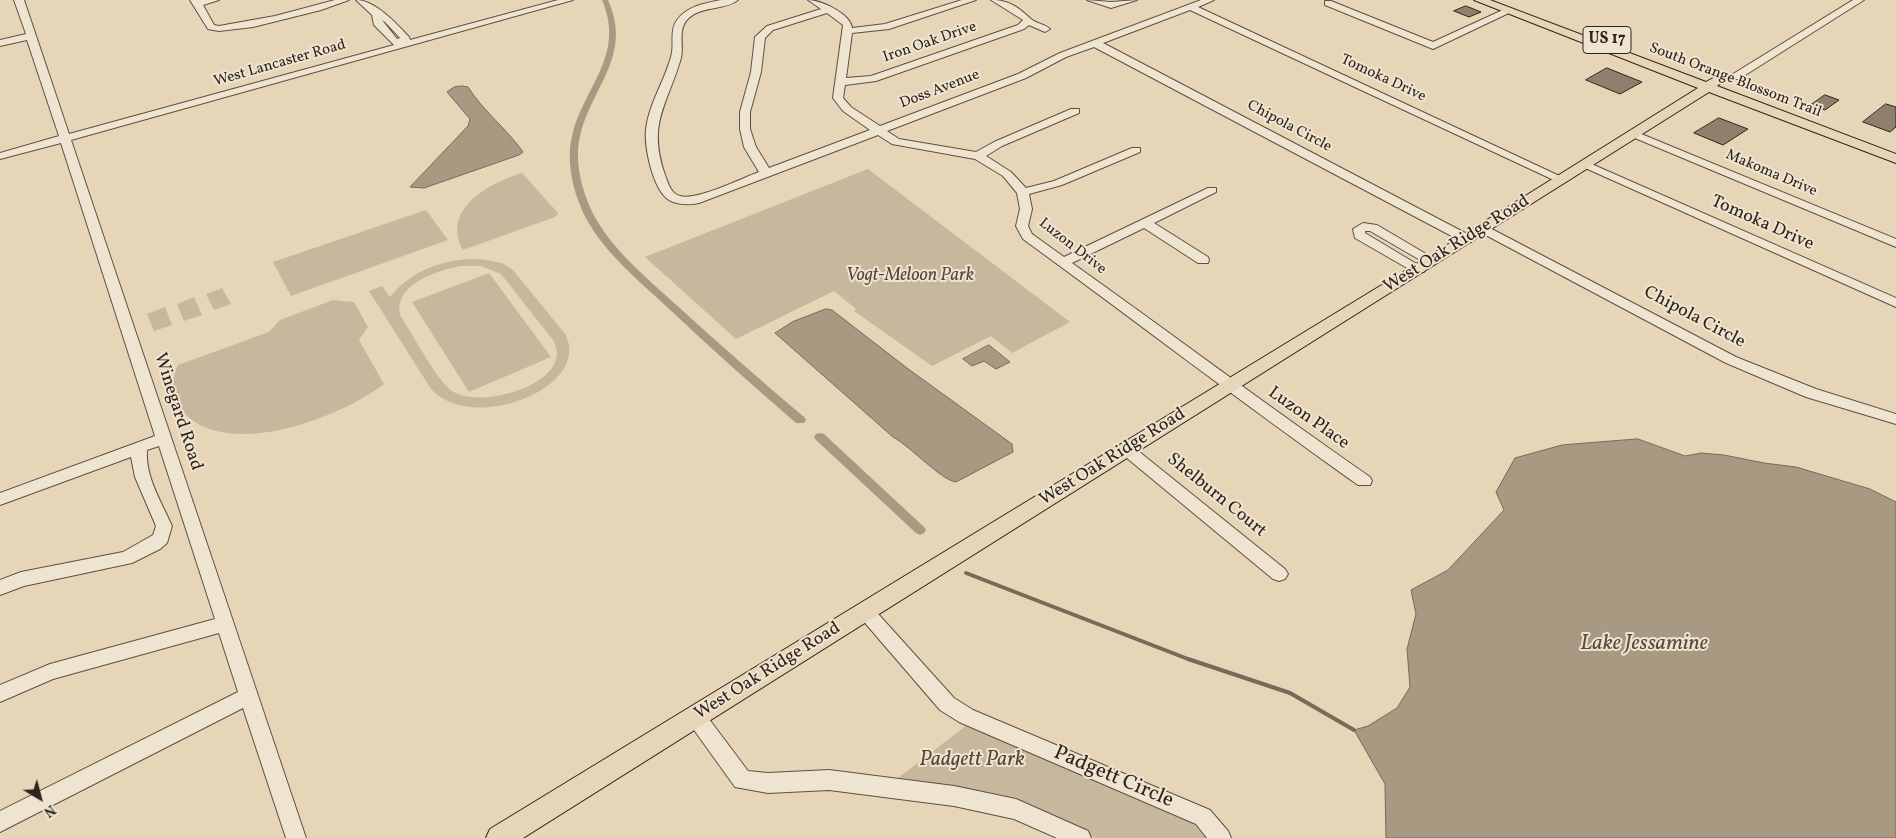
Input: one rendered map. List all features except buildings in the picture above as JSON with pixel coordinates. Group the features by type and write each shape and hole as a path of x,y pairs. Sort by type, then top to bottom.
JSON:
{"main road":[{"name":"South Orange Blossom Trail","path":"1480,0 1716,81 1896,159"},
{"name":"South Orange Blossom Trail","path":"1498,0 1896,148"},
{"name":"West Oak Ridge Road","path":"499,838 1587,165 1716,81"}],"street":[{"name":"Winegard Road","path":"19,0 296,838"},
{"path":"214,0 196,2 211,27 218,30 344,0"},
{"path":"361,0 377,14 377,23 394,42 402,44"},
{"name":"West Lancaster Road","path":"0,156 402,44 568,0"},
{"name":"Doss Avenue","path":"733,0 696,11 681,20 678,26 677,57 655,109 651,144 656,166 669,195 679,200 695,200 1022,76 1063,55 1210,0"},
{"path":"813,0 847,23 848,31 838,98 847,110 896,142 978,156 1008,174 1023,192 1058,184 1136,150"},
{"path":"848,31 886,27 971,0"},
{"path":"996,0 1024,15 1028,21 1045,29"},
{"path":"1092,0 1111,5 1132,0"},
{"name":"West Oak Ridge Road","path":"1716,81 1723,72 1842,0"},
{"name":"West Oak Ridge Road","path":"1716,81 1735,77 1857,0"},
{"path":"1328,2 1433,46 1508,11"},
{"name":"Tomoka Drive","path":"1190,7 1562,180"},
{"path":"1809,31 1809,27 1830,13 1827,9"},
{"path":"766,173 750,147 745,128 745,112 756,72 760,36 770,28 829,10"},
{"name":"Iron Oak Drive","path":"839,82 872,79 1021,27 1028,21"},
{"path":"0,43 31,36"},
{"name":"Chipola Circle","path":"1095,43 1467,239"},
{"path":"978,156 998,144 1075,111"},
{"name":"Makoma Drive","path":"1634,134 1896,243"},
{"name":"Tomoka Drive","path":"1587,165 1896,302"},
{"path":"1062,263 1212,190"},
{"name":"Luzon Drive","path":"1023,192 1026,209 1022,226 1027,236 1231,385"},
{"path":"1145,223 1203,260"},
{"name":"Chipola Circle","path":"1484,229 1747,367 1811,393 1896,419"},
{"name":"Luzon Place","path":"1231,385 1364,482"},
{"path":"0,499 164,438"},
{"path":"0,588 21,579 126,558 154,544 161,538 164,526 141,471 138,455 140,448"},
{"name":"Shelburn Court","path":"1127,450 1279,574"},
{"name":"Padgett Circle","path":"865,611 942,699 966,716 1203,817 1221,838"},
{"path":"0,694 50,672 226,623"},
{"path":"0,822 250,695"},
{"path":"696,717 742,780 768,783 829,780 954,796 1016,808 1081,838"}],"green space":[{"name":"Vogt-Meloon Park","path":"868,169 1070,322 1012,353 991,336 932,366 854,311 856,309 834,291 736,339 645,257"},
{"path":"522,173 558,213 555,217 463,250 458,236 458,222 463,211 483,191"},
{"path":"426,210 448,240 291,296 273,262"},
{"path":"467,259 502,263 513,270 565,334 569,353 562,371 546,387 524,399 499,406 473,407 450,402 431,389 369,291 382,286 390,297 408,280 419,273 442,263","holes":["481,266 501,274 553,340 557,355 552,368 540,380 523,389 503,395 484,397 466,396 452,391 446,386 400,315 400,304 404,295 420,280 452,268"]},
{"path":"489,273 551,357 469,392 412,302"},
{"path":"222,288 231,304 214,310 206,294"},
{"path":"194,297 202,315 184,321 177,304"},
{"path":"333,300 354,302 368,327 359,340 384,384 365,397 314,420 286,429 257,433 229,433 205,427 180,409 176,403 173,391 175,372 178,365 269,332 280,320"},
{"path":"165,307 172,325 154,331 147,314"},
{"name":"Padgett Park","path":"967,725 1185,818 1203,829 1210,838 1095,838 1073,826 951,789 898,778"}],"water":[{"path":"454,87 468,87 523,152 424,188 410,187 468,126 470,119 447,92"},
{"path":"826,309 832,310 907,368 1012,444 1013,452 956,482 934,470 893,437 775,333 792,322"},
{"path":"989,345 1010,362 996,369 984,361 972,366 963,359"},
{"name":"Lake Jessamine","path":"1638,439 1685,456 1701,453 1724,455 1796,467 1870,489 1896,502 1896,838 1386,838 1385,784 1354,730 1368,726 1397,708 1410,687 1407,649 1416,614 1411,590 1448,570 1504,510 1496,492 1515,458 1562,445"}],"waterway":[{"path":"605,0 612,16 614,33 611,50 582,117 575,144 576,175 583,201 592,220 618,255 709,341 800,420"},
{"path":"820,437 920,530"},
{"path":"966,573 1188,659 1290,693 1354,730"}]}
